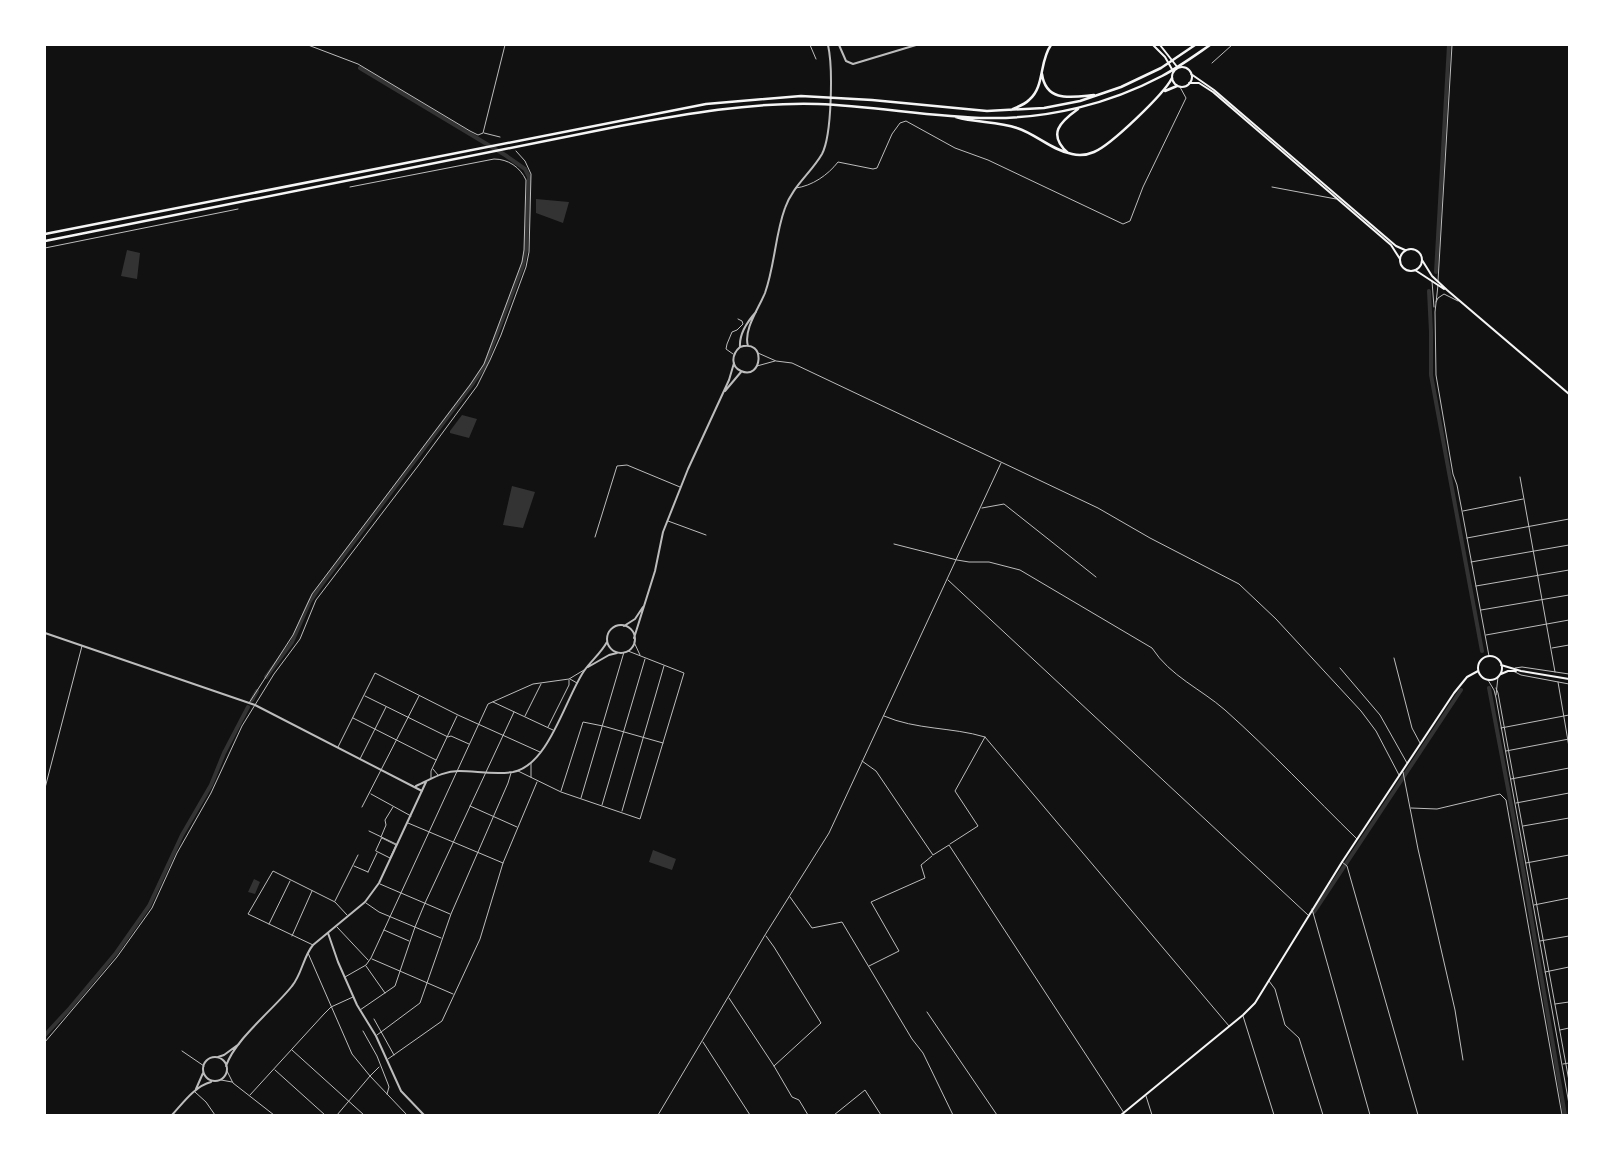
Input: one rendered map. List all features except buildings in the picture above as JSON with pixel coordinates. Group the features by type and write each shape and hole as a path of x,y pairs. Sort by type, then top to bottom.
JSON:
{"highway":[{"path":"1008,111 1031,98 1037,88 1044,57 1051,45"},
{"path":"45,234 706,104 792,97 866,100 967,110 1008,111 1062,105 1103,94 1161,68 1194,45"},
{"path":"45,241 684,114 753,106 817,104 1008,118 1045,114 1081,107 1124,93 1163,76 1210,45"},
{"path":"1042,70 1045,84 1048,89 1057,95 1068,97 1103,94"},
{"path":"950,115 965,120 1014,127 1032,134 1055,149 1070,154 1088,154 1102,148 1163,91 1172,78"},
{"path":"1163,91 1179,86"},
{"path":"1070,154 1060,143 1058,128 1066,118 1081,107"}],"main road":[{"path":"1153,45 1165,58 1173,72 1172,78 1179,86 1199,83 1213,92 1391,245 1404,268 1414,270 1438,283"},
{"path":"1160,45 1178,68"},
{"path":"1173,72 1178,68 1188,69 1191,74 1209,86 1396,246 1405,250 1415,250 1420,254 1438,283 1569,394"},
{"path":"1189,83 1191,74"},
{"path":"1400,259 1405,250"},
{"path":"1414,270 1422,260"},
{"path":"1513,670 1488,680 1482,677 1478,671 1480,661 1489,656 1496,658 1501,665 1513,670 1569,679"},
{"path":"1499,676 1501,665"},
{"path":"1123,1114 1255,1003 1342,862 1460,684 1467,677 1478,671"}],"street":[{"path":"308,45 358,64 474,134 482,133 500,137"},
{"path":"482,133 505,45"},
{"path":"810,45 816,59"},
{"path":"748,346 746,336 759,309 770,276 786,206 795,188 825,148 828,134 830,85 828,45"},
{"path":"839,45 846,61 853,64 916,45"},
{"path":"1212,63 1232,45"},
{"path":"1452,45 1438,283 1435,305 1436,374 1453,474 1457,485 1489,656"},
{"path":"795,188 806,187 831,171 838,162 873,169 877,168 892,134 900,122 906,121 956,148 988,160 1124,224 1130,221 1147,179 1186,98 1179,86"},
{"path":"45,1042 117,957 152,908 177,853 211,793 231,748 254,706 300,639 316,600 477,386 490,360 530,252 531,174 525,161 516,151"},
{"path":"249,703 293,635 312,594 484,364 522,262 526,180 522,172 504,159 494,159 350,187"},
{"path":"1272,187 1336,198"},
{"path":"45,248 238,209"},
{"path":"1431,280 1435,312"},
{"path":"1435,305 1438,298 1444,294 1459,301"},
{"path":"740,348 740,340 745,326 759,309"},
{"path":"734,354 726,349 732,332 743,324 738,319"},
{"path":"640,655 634,638 655,572 663,532 692,460 722,395 734,363 734,354 740,348 748,346 755,349 758,353 776,360 792,363 1098,508 1150,538 1239,584 1276,619 1361,711 1376,731 1399,776"},
{"path":"757,366 759,361 758,353"},
{"path":"734,363 742,371 751,371 757,366 776,360"},
{"path":"722,395 742,371"},
{"path":"658,1115 829,833 1002,462"},
{"path":"595,537 617,466 627,465 680,488"},
{"path":"1520,477 1555,672"},
{"path":"1462,511 1524,499"},
{"path":"981,508 1004,504 1096,577"},
{"path":"1467,538 1569,519"},
{"path":"668,521 706,535"},
{"path":"894,544 957,560 990,562 1020,570 1152,648 1159,660 1182,680 1221,706 1249,731 1357,839"},
{"path":"1471,562 1569,545"},
{"path":"1476,586 1569,570"},
{"path":"948,580 1308,915"},
{"path":"1480,610 1569,595"},
{"path":"415,787 438,775 458,771 511,772 518,771 531,763 541,753 585,669 603,650 608,634 613,628 624,626 635,619 644,605"},
{"path":"1485,635 1569,620"},
{"path":"624,626 631,630 634,638"},
{"path":"45,633 249,703 422,791"},
{"path":"607,642 611,649 618,652"},
{"path":"628,651 634,642"},
{"path":"45,788 82,645"},
{"path":"1551,648 1569,645"},
{"path":"345,977 365,965 371,958 488,704 533,684 569,679 608,655 618,652 628,651 684,673 640,820 561,792 518,771"},
{"path":"581,799 624,652"},
{"path":"602,806 645,658"},
{"path":"1394,658 1412,728 1420,744"},
{"path":"621,812 664,665"},
{"path":"1340,668 1384,721 1408,764"},
{"path":"1513,670 1522,668 1569,674"},
{"path":"1513,670 1521,675 1569,684"},
{"path":"338,748 375,673 458,715 541,753"},
{"path":"1496,698 1499,676"},
{"path":"569,679 577,683"},
{"path":"548,728 569,685 569,679"},
{"path":"1488,680 1496,698 1569,1104"},
{"path":"1558,682 1569,747"},
{"path":"525,717 541,683"},
{"path":"1496,688 1519,802 1569,1081"},
{"path":"364,695 448,737 451,736 470,745"},
{"path":"362,807 419,696"},
{"path":"492,702 554,730"},
{"path":"360,759 387,706"},
{"path":"360,1010 395,986 425,903 514,712"},
{"path":"431,778 430,774 436,760 458,715"},
{"path":"1501,728 1569,715"},
{"path":"883,716 900,723 965,731 985,737 1229,1026"},
{"path":"353,718 436,760"},
{"path":"561,792 583,722 623,731 662,743"},
{"path":"869,966 899,951 871,902 925,878 921,864 978,826 956,791 985,737"},
{"path":"1506,751 1568,739"},
{"path":"861,761 876,771 933,856"},
{"path":"531,763 531,777"},
{"path":"433,768 434,772 438,775"},
{"path":"1510,779 1569,768"},
{"path":"1402,771 1444,958 1464,1060"},
{"path":"376,1036 420,1003 441,939 494,817 511,772"},
{"path":"387,1060 442,1021 480,939 503,863 538,781"},
{"path":"226,1066 241,1042 292,986 301,972 308,952 313,945 365,902 380,883 426,782"},
{"path":"370,793 411,816"},
{"path":"1515,803 1569,793"},
{"path":"1411,808 1437,809 1500,794 1506,800 1562,1115"},
{"path":"470,806 518,827"},
{"path":"381,837 386,825 386,817 394,807"},
{"path":"1519,827 1569,818"},
{"path":"408,823 503,863"},
{"path":"369,831 397,845"},
{"path":"353,865 368,872 378,852 376,851 382,838 396,846 390,858 378,852"},
{"path":"949,845 1123,1114"},
{"path":"335,902 358,855"},
{"path":"1526,863 1569,855"},
{"path":"1342,862 1347,866 1418,1115"},
{"path":"313,945 248,914 272,872 335,902 348,916"},
{"path":"269,925 291,880"},
{"path":"380,883 451,914"},
{"path":"292,936 313,891"},
{"path":"790,896 812,928 842,922 912,1039 923,1053 953,1115"},
{"path":"1533,905 1569,898"},
{"path":"365,902 379,912 441,939"},
{"path":"1312,909 1370,1115"},
{"path":"336,925 369,961"},
{"path":"384,930 410,941"},
{"path":"328,933 333,950 360,1010 376,1036 401,1091 424,1115"},
{"path":"765,936 774,947 821,1023 774,1066"},
{"path":"1540,941 1569,936"},
{"path":"308,952 352,1054 386,1094 407,1115"},
{"path":"371,958 454,995"},
{"path":"365,965 385,993"},
{"path":"1544,972 1569,967"},
{"path":"1269,981 1275,989 1285,1025 1299,1038 1323,1115"},
{"path":"250,1095 332,1007 354,997"},
{"path":"729,998 792,1097 799,1100 808,1115"},
{"path":"1551,1005 1569,1002"},
{"path":"927,1012 996,1115"},
{"path":"1243,1015 1274,1115"},
{"path":"374,1019 394,1055"},
{"path":"1556,1031 1569,1028"},
{"path":"362,1031 389,1087 386,1094"},
{"path":"214,1081 207,1078 204,1072 204,1066 208,1060 224,1055 241,1042"},
{"path":"702,1042 750,1115"},
{"path":"292,1050 364,1115"},
{"path":"182,1051 204,1066"},
{"path":"217,1058 223,1061 233,1082 274,1115"},
{"path":"1562,1064 1569,1063"},
{"path":"337,1115 380,1066"},
{"path":"274,1070 324,1115"},
{"path":"221,1080 227,1071"},
{"path":"194,1092 204,1072"},
{"path":"172,1115 204,1084 221,1080 233,1082"},
{"path":"834,1115 865,1090 880,1115"},
{"path":"194,1092 206,1102 215,1115"},
{"path":"1145,1095 1152,1115"}],"shaded area":[{"path":"536,199 569,202 563,223 536,213"},
{"path":"127,250 140,253 137,279 121,276"},
{"path":"462,415 477,419 469,438 450,433"},
{"path":"512,486 535,492 523,528 503,525"},
{"path":"653,850 676,859 672,870 649,862"},
{"path":"254,879 260,882 255,894 248,892"}],"waterway":[{"path":"1436,272 1449,45"},
{"path":"266,677 292,642 310,601 319,588 485,365 523,265 526,250 529,177 525,169 360,68"},
{"path":"1429,291 1431,375 1482,651"},
{"path":"1489,688 1519,847 1565,1115"},
{"path":"1314,912 1461,690"},
{"path":"252,700 257,691"},
{"path":"45,1035 116,953 149,906 182,835 211,785 224,753 248,707"}]}
